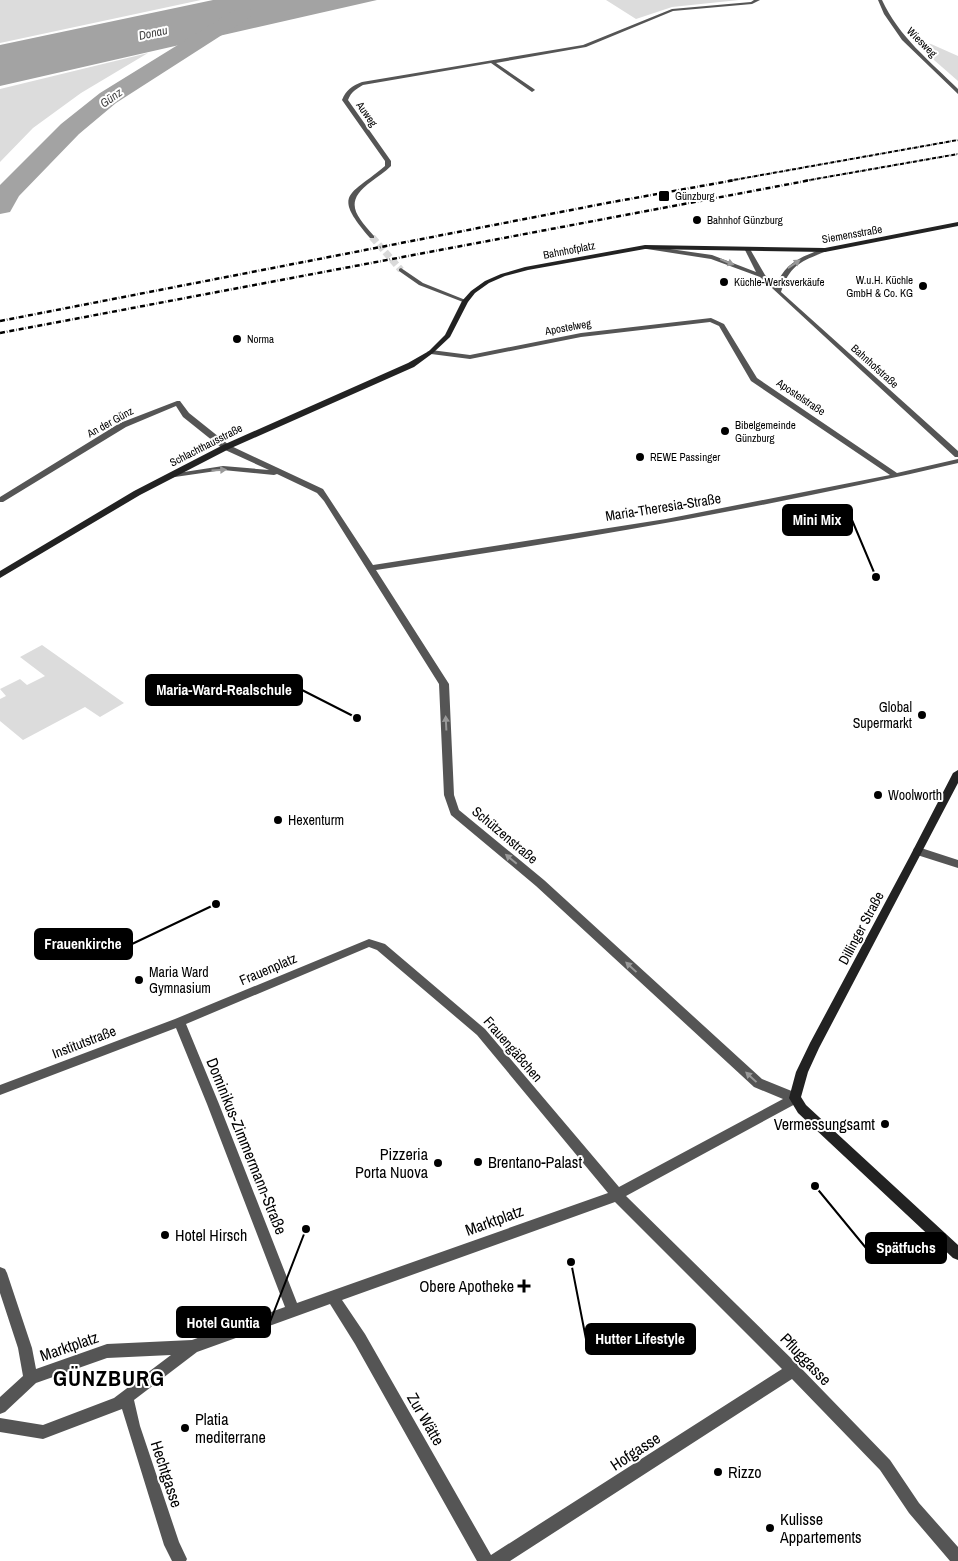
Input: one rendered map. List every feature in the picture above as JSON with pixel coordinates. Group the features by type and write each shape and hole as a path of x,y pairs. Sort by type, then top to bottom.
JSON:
{"main road":[{"name":"Siemensstraße","path":"748,250 824,250 958,224"},
{"name":"Bahnhofplatz","path":"431,352 448,336 465,301 487,282 502,275 526,268 645,247 748,250"},
{"name":"Schlachthausstraße","path":"0,574 137,494 226,447 389,376 431,352"},
{"name":"Dillinger Straße","path":"795,1098 797,1083 817,1040 958,773"},
{"path":"795,1098 802,1109 958,1254"}],"street":[{"name":"Auweg","path":"372,237 351,214 350,205 353,194 385,169 388,166 388,161 345,100 347,93 362,84 584,46 672,10 752,3 758,0"},
{"name":"Wiesweg","path":"880,0 886,15 912,48 958,92"},
{"path":"492,62 532,90"},
{"name":"Bahnhofstraße","path":"645,247 712,257 762,276"},
{"name":"Bahnhofstraße","path":"748,250 762,276 778,292 958,455"},
{"path":"778,292 782,277 794,262 824,250"},
{"path":"401,270 421,284 465,301"},
{"name":"Apostelweg","path":"431,352 470,358 580,335 711,320"},
{"name":"Apostelstraße","path":"711,320 722,325 754,379 897,476"},
{"name":"An der Günz","path":"0,500 123,425 177,403 186,415 226,447"},
{"name":"Schützenstraße","path":"226,447 320,491 444,684 449,795 455,812 540,884 758,1083 795,1098"},
{"name":"Maria-Theresia-Straße","path":"371,568 720,512 897,476 958,461"},
{"name":"Schützenstraße","path":"171,476 223,468 283,474"},
{"path":"918,851 958,864"},
{"name":"Frauenplatz","path":"179,1022 369,943"},
{"name":"Frauengäßchen","path":"369,943 381,947 481,1032 617,1195"},
{"name":"Institutstraße","path":"0,1090 179,1022"},
{"name":"Dominikus-Zimmermann-Straße","path":"179,1022 213,1104 293,1311"},
{"name":"Marktplatz","path":"0,1407 31,1378 107,1351 192,1347 617,1195 795,1098"},
{"name":"Pfluggasse","path":"617,1195 885,1465 914,1508 958,1559"},
{"path":"0,1273 25,1348 31,1378"},
{"name":"Zur Wätte","path":"332,1296 360,1339 486,1561"},
{"name":"Marktplatz","path":"0,1425 43,1432 119,1403 192,1347"},
{"name":"Hofgasse","path":"496,1561 792,1370"},
{"name":"Hechtgasse","path":"126,1397 136,1435 172,1545 179,1560"}],"shaded area":[{"path":"0,0 201,0 0,43"},
{"path":"606,0 739,0 672,7 636,19"},
{"path":"916,42 931,44 958,56 958,81 926,53"},
{"path":"148,53 81,93 33,128 0,162 0,89"},
{"path":"42,645 124,703 100,717 85,707 23,740 0,721 0,699 6,696 0,689 20,679 27,685 45,676 20,657"}],"water":[{"name":"Donau","path":"213,0 377,0 0,86 0,45"}],"waterway":[{"name":"Günz","path":"0,206 8,192 70,129 108,98 243,13"}],"tunnel":[{"path":"372,237 401,270"}],"railway":[{"path":"728,181 958,140"},
{"path":"804,181 958,154"},
{"path":"0,321 607,203 735,180"},
{"path":"0,333 811,180"}],"place":[{"name":"Günzburg","path":"664,196"},
{"name":"Bahnhof Günzburg","path":"697,220"},
{"name":"Küchle-Werksverkäufe","path":"724,282"},
{"name":"W.u.H. Küchle GmbH & Co. KG","path":"923,286"},
{"name":"Norma","path":"237,339"},
{"name":"Bibelgemeinde Günzburg","path":"725,431"},
{"name":"REWE Passinger","path":"640,457"},
{"name":"Mini Mix","path":"876,577"},
{"name":"Global Supermarkt","path":"922,715"},
{"name":"Maria-Ward-Realschule","path":"357,718"},
{"name":"Woolworth","path":"878,795"},
{"name":"Hexenturm","path":"278,820"},
{"name":"Frauenkirche","path":"216,904"},
{"name":"Maria Ward Gymnasium","path":"139,980"},
{"name":"Vermessungsamt","path":"885,1124"},
{"name":"Brentano-Palast","path":"478,1162"},
{"name":"Pizzeria Porta Nuova","path":"438,1163"},
{"name":"Spätfuchs","path":"815,1186"},
{"name":"Hotel Guntia","path":"306,1229"},
{"name":"Hotel Hirsch","path":"165,1235"},
{"name":"Hutter Lifestyle","path":"571,1262"},
{"name":"Obere Apotheke","path":"524,1286"},
{"name":"Platia mediterrane","path":"185,1428"},
{"name":"Rizzo","path":"718,1472"},
{"name":"Kulisse Appartements","path":"770,1528"}],"district":[{"name":"GÜNZBURG","path":"109,1378"}]}
